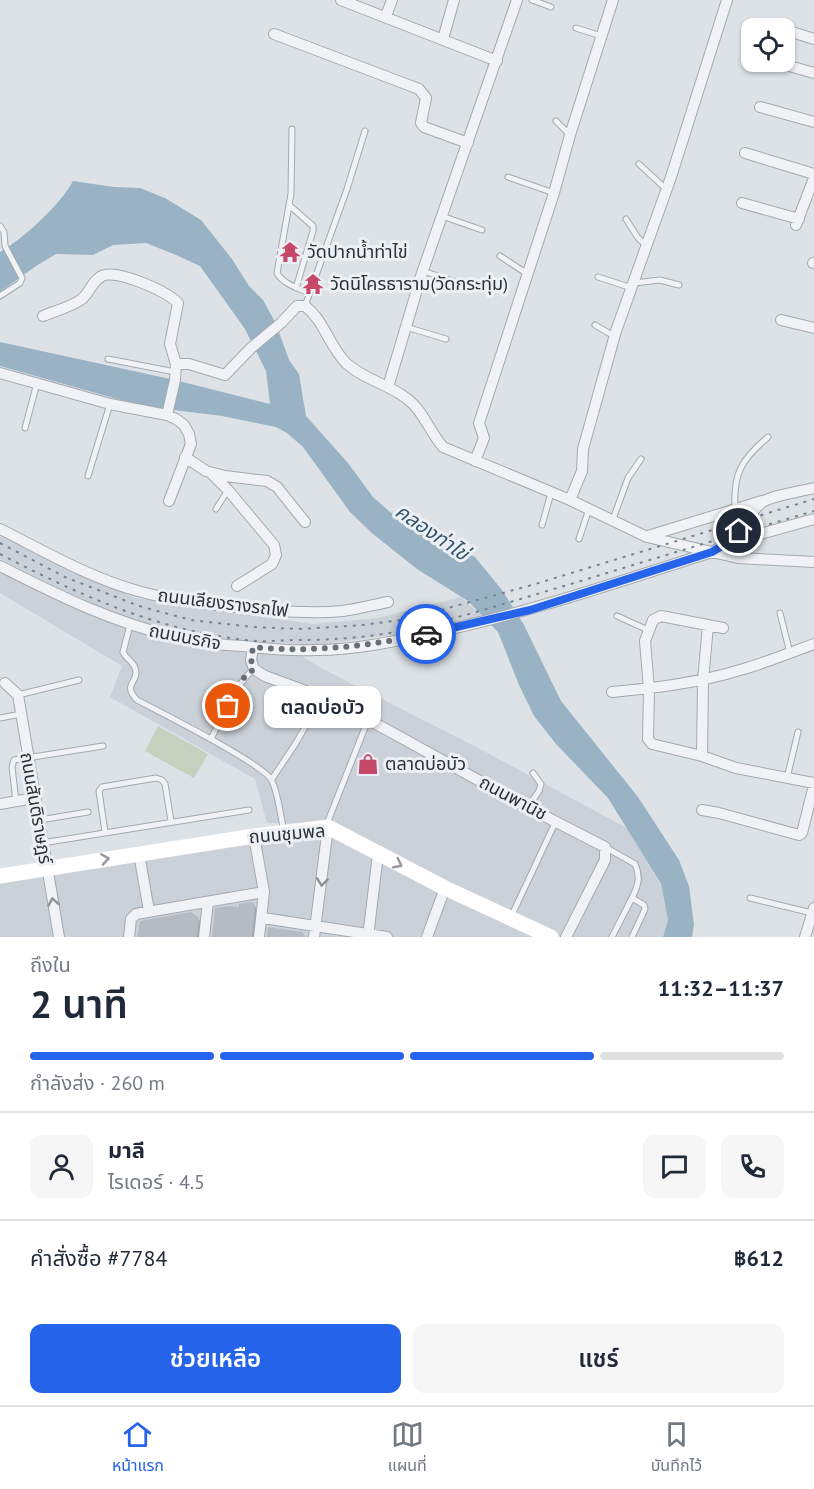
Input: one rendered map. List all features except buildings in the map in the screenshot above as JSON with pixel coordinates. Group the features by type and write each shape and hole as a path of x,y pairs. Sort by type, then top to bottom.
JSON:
{"main road":[{"name":"ถนนชุมพล","path":"0,876 254,836 328,827 445,888 551,937"}],"street":[{"path":"341,0 497,61"},
{"path":"386,16 392,0"},
{"path":"443,39 454,0"},
{"path":"388,387 423,271 517,0"},
{"path":"475,461 484,438 479,423 526,273 554,193 613,0"},
{"path":"570,500 582,471 583,449 614,336 666,189 727,0"},
{"path":"795,33 814,39"},
{"path":"274,34 419,89 426,98 421,123 424,127 468,143"},
{"path":"795,68 814,73"},
{"path":"760,107 814,122"},
{"path":"742,203 798,222 814,176 746,153"},
{"path":"43,316 80,300 96,279 105,275 118,274 170,295 178,303 170,344 176,372 167,414"},
{"path":"176,372 189,364 225,375 297,306 304,306 327,332 343,360 356,372 407,398 420,411 433,436 442,447 570,500 647,537 738,558 814,562"},
{"path":"781,320 814,328"},
{"path":"0,373 110,404 167,414 184,425 191,438 169,501"},
{"path":"185,457 210,472 274,545 276,555 272,564 237,586"},
{"path":"210,472 267,481 277,487 305,522"},
{"path":"647,537 735,508 814,488"},
{"name":"ถนนนรกิจ","path":"0,566 49,591 130,625 178,638 253,647 317,650 351,648 456,628 530,610 712,552 739,531 762,501"},
{"path":"725,544 814,519"},
{"name":"ถนนเลียงรางรถไฟ","path":"0,529 108,580 137,591 166,598 291,612 340,611 388,602"},
{"path":"702,810 799,835 802,832 814,784 736,768 702,756 652,744 648,739 649,689 645,641 653,620 661,616 723,628"},
{"path":"702,756 703,680 708,626"},
{"path":"612,692 649,689 703,680 741,670 814,644"},
{"path":"253,647 251,660 254,669"},
{"name":"ถนนพานิช","path":"254,669 266,676 322,697 368,720 605,847"},
{"path":"5,683 18,695"},
{"name":"ถนนสันติราษฎร์","path":"18,695 59,937"},
{"path":"0,804 34,798"},
{"path":"315,932 328,827"},
{"path":"254,836 264,892 263,918 259,937"},
{"path":"566,937 605,860 605,847"},
{"path":"138,854 150,911"},
{"path":"368,936 378,854"},
{"path":"428,937 445,888"},
{"path":"129,937 131,919 136,914 264,892"},
{"path":"204,937 208,902"},
{"path":"805,937 813,910"},
{"path":"263,918 315,932 387,937"}],"lane":[{"path":"532,0 551,7"},
{"path":"576,28 601,36"},
{"path":"556,121 570,135"},
{"path":"292,129 289,205 277,273 280,278 309,293"},
{"path":"304,306 347,189 365,131"},
{"path":"639,164 666,189"},
{"path":"508,177 554,193"},
{"path":"289,205 313,226 296,288"},
{"path":"442,216 482,230"},
{"path":"626,219 638,238 645,244"},
{"path":"0,226 4,232 6,248 21,276 20,283 0,296"},
{"path":"500,256 526,273"},
{"path":"423,271 462,284"},
{"path":"598,277 633,286 660,280 679,285"},
{"path":"596,325 614,336"},
{"path":"406,327 446,339"},
{"path":"108,359 176,372"},
{"path":"25,428 37,383"},
{"path":"88,477 110,404"},
{"path":"735,508 734,495 740,470 748,455 768,437"},
{"path":"613,519 628,478 641,459"},
{"path":"216,509 228,490"},
{"path":"542,525 550,493"},
{"path":"579,538 589,509"},
{"path":"780,613 790,653"},
{"path":"617,616 648,630"},
{"path":"130,625 123,652 136,668 136,675 130,687 131,693 137,700 211,739 264,771 272,779 284,832"},
{"path":"211,739 237,689 245,676 254,669"},
{"path":"18,695 79,680"},
{"path":"272,779 322,697"},
{"path":"0,718 21,714"},
{"path":"328,827 328,821 368,720"},
{"path":"787,778 798,732"},
{"path":"16,801 12,762 14,760 103,746"},
{"path":"527,807 539,791 541,784 534,773"},
{"path":"105,832 99,791 102,787 156,778 165,784 171,821"},
{"path":"42,843 249,810"},
{"path":"39,820 88,812"},
{"path":"510,918 556,821"},
{"path":"605,847 635,864 637,868 638,884 612,937"},
{"path":"632,898 644,905 645,909 632,937"},
{"path":"750,898 813,910"}],"shaded area":[{"path":"0,537 135,598 313,624 378,618 461,597 482,616 408,633 314,645 209,639 162,630 120,616 55,587 0,559"},
{"name":"ตลาดบ่อบัว","path":"0,569 111,621 300,655 627,828 661,886 668,920 663,937 561,937 331,824 267,823 255,779 110,697 122,666 0,593"},
{"path":"324,831 542,937 0,937 0,878"}],"green space":[{"path":"158,726 208,754 194,778 145,751"}],"water":[{"path":"73,181 140,188 165,198 201,220 232,259 249,286 263,300 276,324 289,360 299,374 306,416 348,463 373,497 390,512 475,557 502,590 524,625 561,701 638,797 679,860 689,886 694,925 692,937 663,937 668,920 661,884 608,798 556,744 534,716 498,632 468,601 417,569 373,534 350,512 303,447 287,433 276,427 222,416 157,408 124,401 0,366 0,342 175,380 270,404 266,371 245,329 200,266 176,255 146,243 113,245 93,255 56,254 0,292 0,252 41,220 60,200"}],"railway":[{"path":"0,543 65,577 139,606 191,620 253,627 302,629 408,619 532,585 814,499"},
{"path":"0,554 92,598 155,621 188,630 256,641 326,639 385,634 454,618 814,511"}],"way so far":[{"path":"228,706 245,676 254,669 251,660 253,647 317,650 351,648 426,634"}],"place":[{"name":"วัดปากน้ำท่าไข่","path":"290,252"},
{"name":"วัดนิโครธาราม(วัดกระทุ่ม)","path":"313,284"},
{"name":"ตลดบ่อบัว","path":"228,706"},
{"name":"ตลาดบ่อบัว","path":"368,764"}],"route":[{"path":"426,634 530,610 712,552 718,550 739,531"}],"water label":[{"name":"คลองท่าไข่","path":"432,532"}]}
